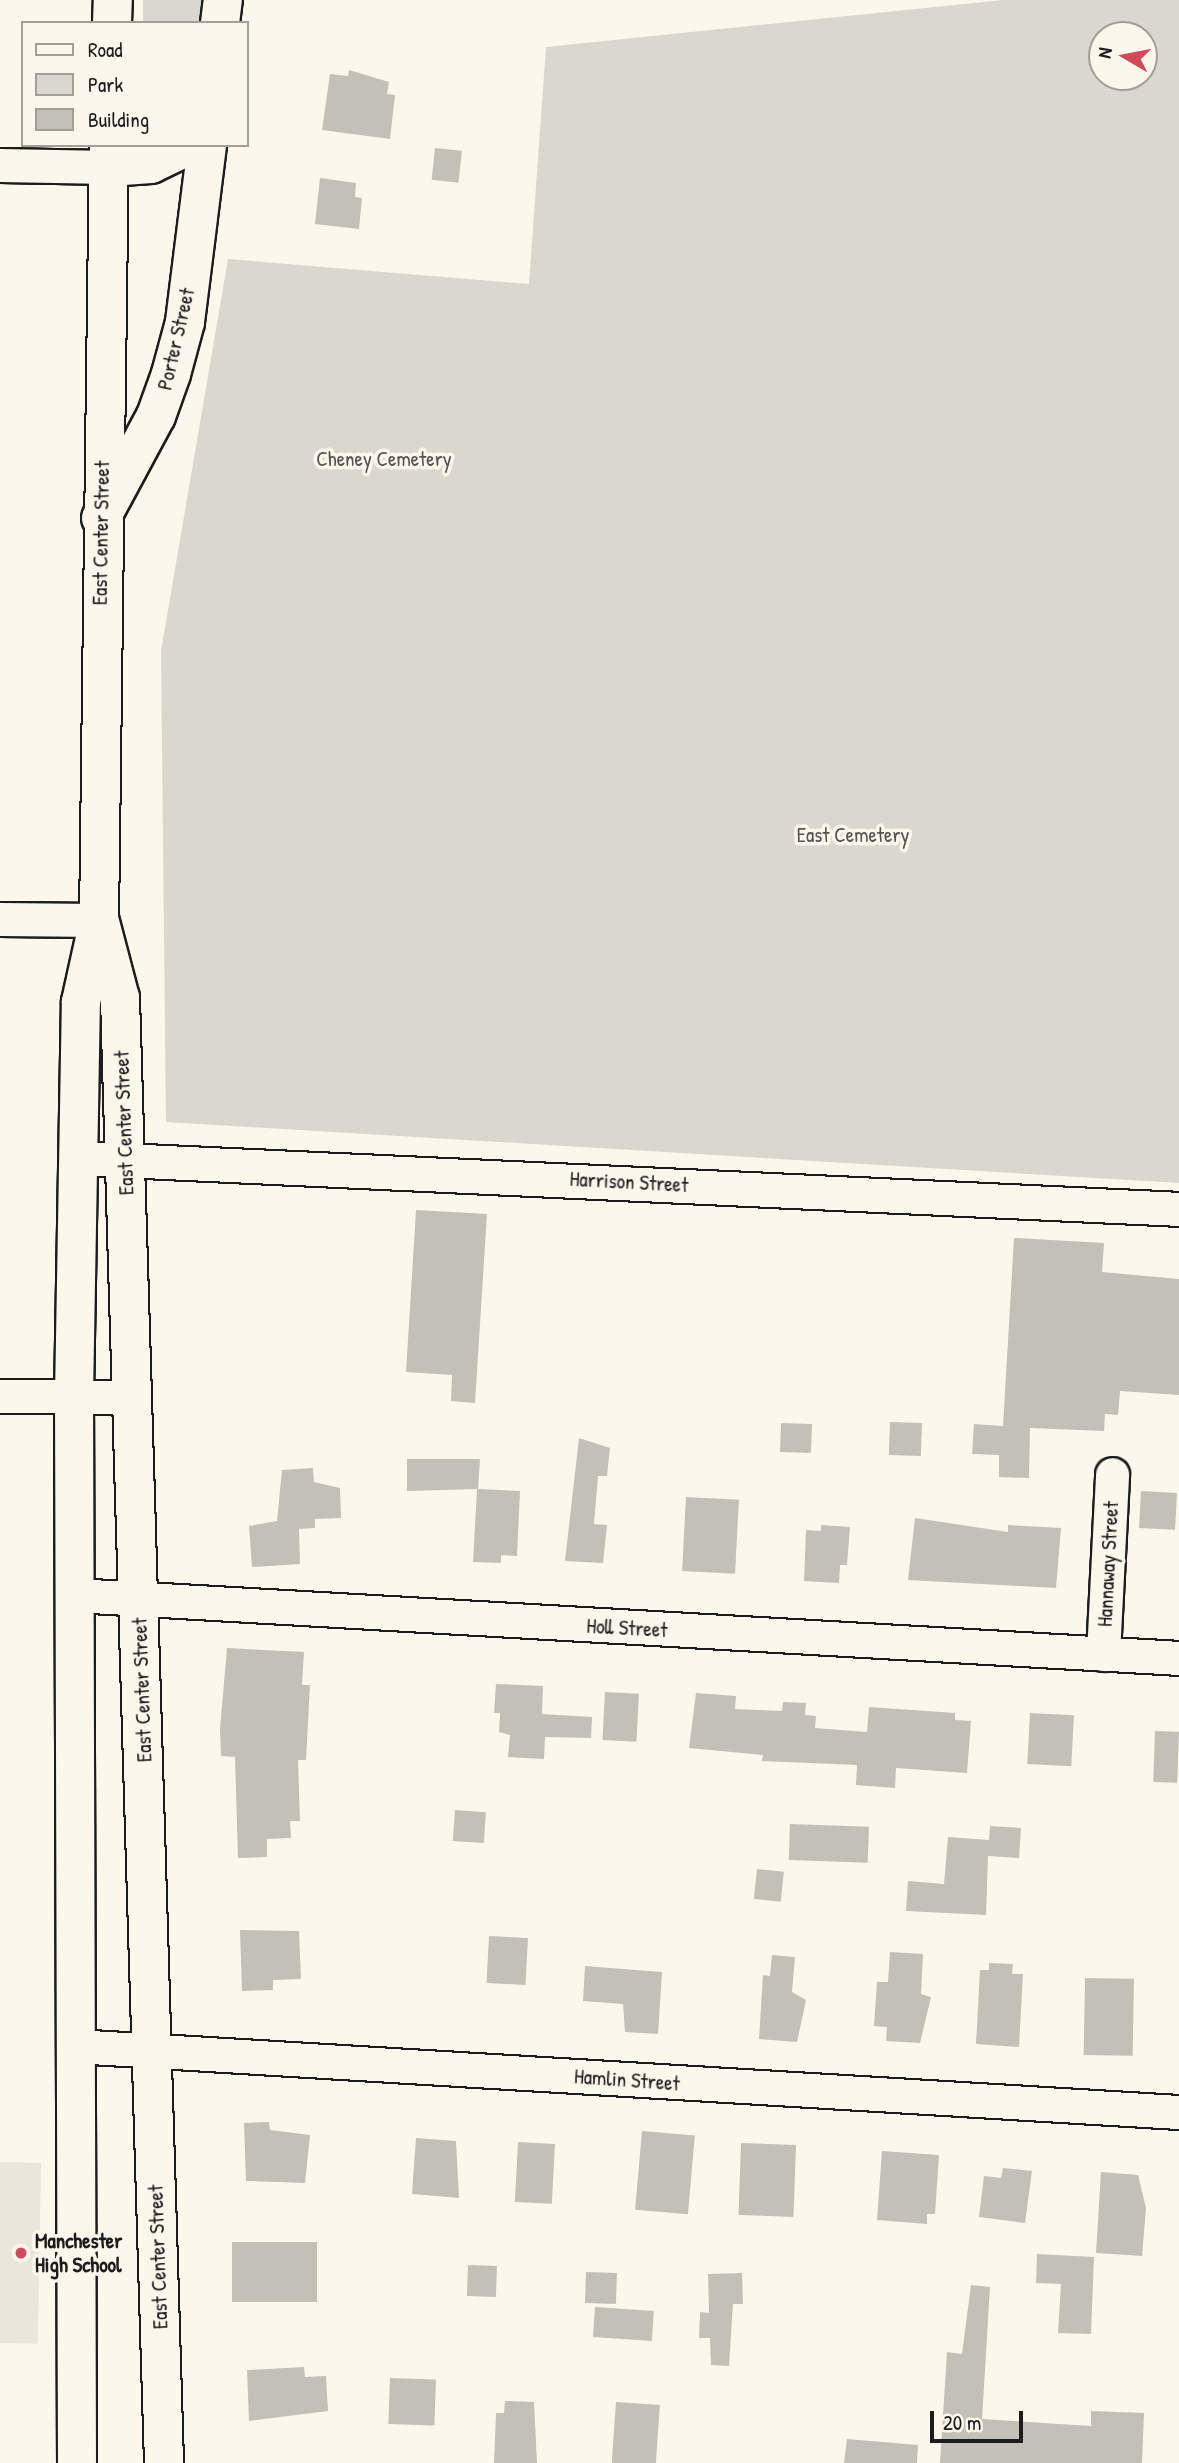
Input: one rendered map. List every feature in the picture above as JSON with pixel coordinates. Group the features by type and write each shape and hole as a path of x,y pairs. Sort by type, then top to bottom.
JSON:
{"main road":[{"path":"112,21 113,0"},
{"path":"220,21 223,0"},
{"path":"109,156 151,164 186,147"},
{"name":"Porter Street","path":"101,518 156,416 171,374 185,322 206,147"},
{"name":"East Center Street","path":"77,2463 74,1397 81,1002 99,920 101,518 109,156"},
{"name":"East Center Street","path":"99,920 120,998 164,2463"}],"street":[{"path":"0,165 109,156"},
{"path":"0,919 99,920"},
{"name":"Harrison Street","path":"79,1158 1179,1209"},
{"path":"0,1396 134,1396"},
{"name":"Hannaway Street","path":"1103,1654 1112,1474"},
{"name":"Holl Street","path":"74,1595 140,1601 1179,1658"},
{"name":"Hamlin Street","path":"74,2046 1179,2112"}],"shaded area":[{"name":"Manchester High School","path":"0,2162 41,2163 38,2344 0,2343"}],"green space":[{"path":"143,0 201,0 201,21 143,21"},
{"name":"East Cemetery","path":"1003,0 1179,0 1179,1183 166,1122 161,651 228,259 529,284 546,47"}],"building":[{"path":"349,70 389,82 387,94 395,95 390,139 322,130 330,74 348,76"},
{"path":"435,148 462,151 459,183 432,180"},
{"path":"320,178 356,183 355,197 362,198 359,229 315,224"},
{"path":"416,1210 487,1214 475,1403 451,1401 452,1375 406,1372"},
{"path":"1014,1238 1104,1243 1102,1272 1179,1279 1179,1395 1120,1391 1118,1415 1105,1414 1104,1431 1030,1428 1029,1478 999,1477 999,1455 972,1454 974,1424 1003,1426"},
{"path":"890,1422 922,1423 921,1456 889,1455"},
{"path":"781,1423 812,1424 811,1453 780,1452"},
{"path":"579,1438 610,1448 607,1476 598,1476 594,1524 607,1525 603,1563 565,1561"},
{"path":"407,1459 480,1459 478,1489 520,1491 517,1556 501,1555 501,1563 473,1562 477,1489 407,1491"},
{"path":"313,1468 314,1482 340,1488 341,1518 315,1519 315,1528 299,1529 300,1564 252,1567 249,1526 277,1521 282,1470"},
{"path":"1141,1491 1177,1493 1175,1530 1139,1528"},
{"path":"686,1497 739,1500 735,1574 682,1571"},
{"path":"915,1518 1008,1532 1008,1525 1061,1528 1056,1588 908,1580"},
{"path":"821,1525 850,1527 847,1565 840,1565 839,1583 804,1581 806,1530 821,1531"},
{"path":"227,1648 304,1652 302,1685 310,1685 306,1760 298,1760 300,1821 290,1821 291,1838 267,1839 267,1857 238,1858 235,1757 221,1756 220,1729"},
{"path":"496,1684 543,1686 542,1714 592,1717 591,1738 545,1737 544,1759 508,1757 510,1735 499,1732 500,1713 494,1713"},
{"path":"605,1692 639,1694 636,1742 602,1740"},
{"path":"696,1693 736,1696 735,1709 782,1711 783,1702 806,1703 805,1715 816,1716 815,1728 867,1732 869,1707 955,1713 955,1720 971,1721 967,1773 896,1768 895,1788 856,1785 857,1765 762,1761 763,1755 689,1748"},
{"path":"1030,1713 1074,1715 1071,1766 1027,1764"},
{"path":"1155,1731 1179,1732 1177,1783 1153,1782"},
{"path":"455,1810 486,1812 484,1843 453,1841"},
{"path":"790,1824 869,1827 868,1863 789,1860"},
{"path":"990,1826 1021,1828 1019,1858 988,1856 986,1915 906,1911 908,1881 944,1884 948,1837 989,1840"},
{"path":"757,1869 784,1872 781,1902 754,1899"},
{"path":"240,1930 299,1931 301,1979 273,1980 273,1990 242,1991"},
{"path":"489,1936 528,1938 525,1985 487,1983"},
{"path":"890,1952 923,1954 921,1994 931,1997 920,2043 886,2041 887,2027 874,2026 877,1982 888,1982"},
{"path":"772,1955 795,1957 792,1992 806,2000 797,2042 759,2039 763,1975 770,1976"},
{"path":"989,1963 1013,1964 1012,1974 1023,1974 1019,2047 976,2044 980,1970 989,1970"},
{"path":"585,1966 662,1972 658,2034 625,2032 623,2004 583,2001"},
{"path":"1085,1978 1134,1979 1133,2056 1084,2055"},
{"path":"269,2122 270,2130 310,2135 305,2183 246,2181 244,2123"},
{"path":"642,2131 695,2136 688,2214 635,2210"},
{"path":"416,2138 456,2141 459,2198 412,2194"},
{"path":"518,2142 555,2144 552,2204 515,2202"},
{"path":"741,2143 796,2145 793,2217 738,2215"},
{"path":"882,2151 939,2155 935,2214 927,2214 927,2224 877,2220"},
{"path":"1003,2168 1032,2171 1025,2223 979,2217 984,2176 1001,2178"},
{"path":"1101,2172 1138,2175 1146,2208 1142,2256 1096,2253"},
{"path":"232,2242 317,2242 317,2302 232,2302"},
{"path":"1037,2254 1094,2257 1091,2334 1058,2333 1061,2284 1036,2283"},
{"path":"468,2265 497,2266 496,2297 467,2296"},
{"path":"586,2272 617,2273 616,2304 585,2303"},
{"path":"742,2273 743,2304 733,2304 729,2366 711,2365 710,2338 699,2338 700,2312 709,2313 708,2274"},
{"path":"971,2285 990,2287 982,2419 1091,2426 1091,2411 1144,2413 1142,2463 940,2463 947,2352 962,2354"},
{"path":"595,2307 654,2311 652,2341 593,2337"},
{"path":"304,2367 305,2377 326,2376 328,2411 249,2421 247,2370"},
{"path":"390,2378 436,2380 434,2426 388,2424"},
{"path":"505,2401 534,2402 537,2463 494,2463 496,2413 504,2413"},
{"path":"616,2402 660,2405 656,2463 612,2463"},
{"path":"847,2439 918,2445 917,2463 844,2463"}],"place":[{"name":"Manchester High School","path":"21,2253"}],"park label":[{"name":"Cheney Cemetery","path":"384,459"}]}
